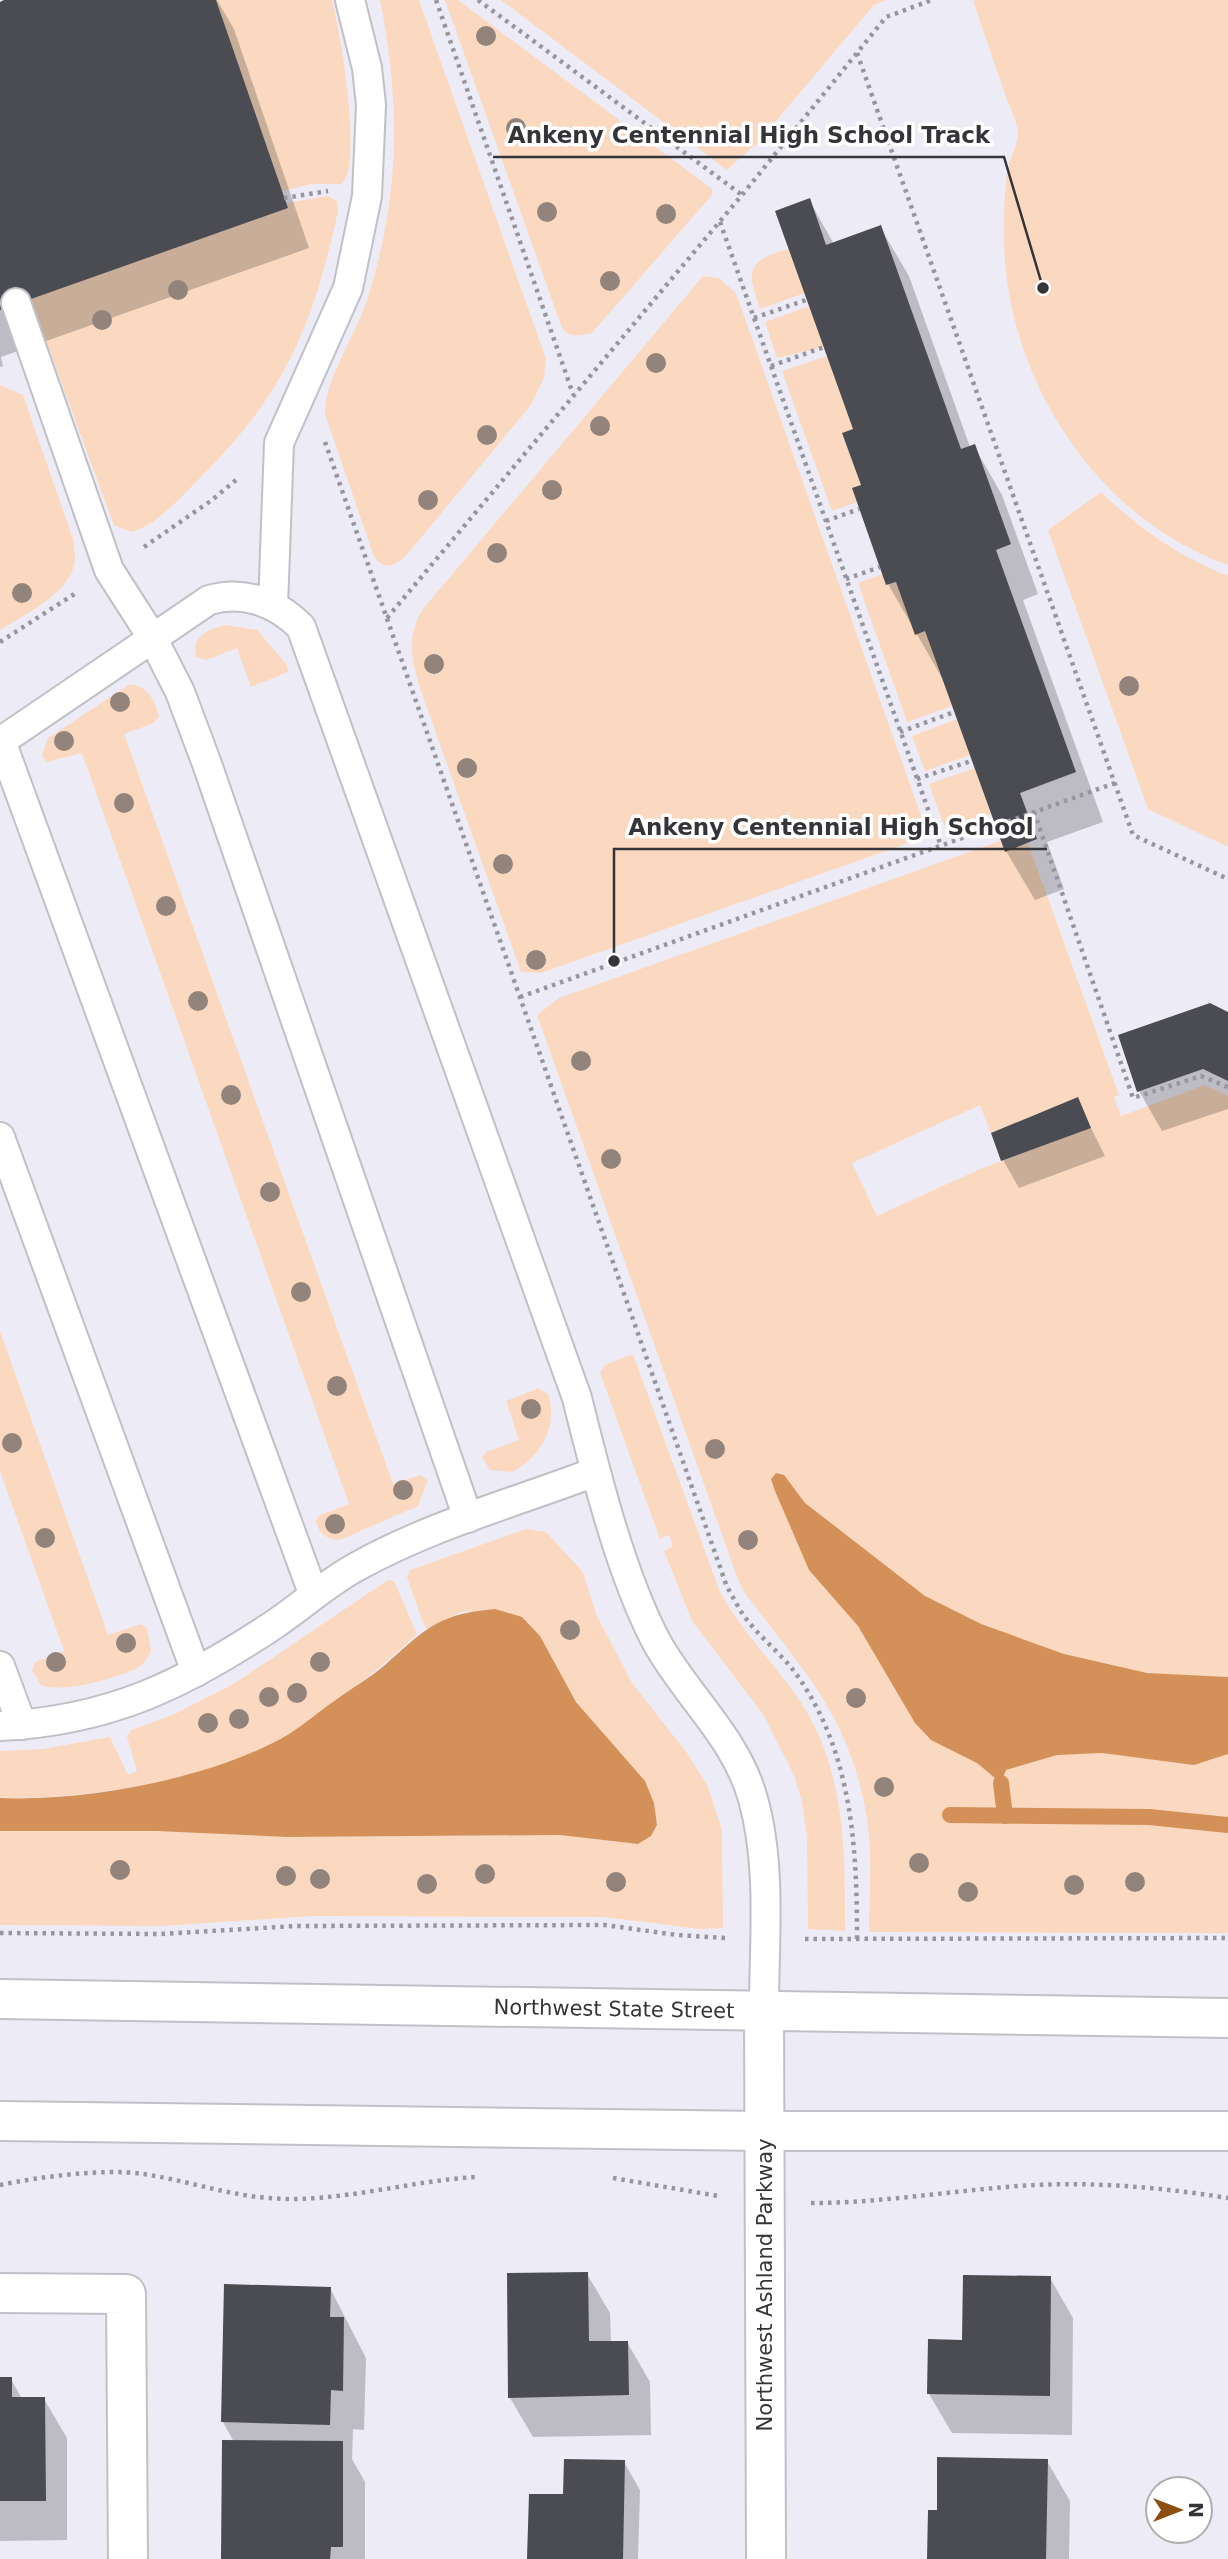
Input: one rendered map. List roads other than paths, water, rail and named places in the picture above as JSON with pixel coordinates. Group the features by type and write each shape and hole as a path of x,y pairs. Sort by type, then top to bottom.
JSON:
{"main road":[{"name":"Northwest State Street","path":"0,1999 1228,2018"},
{"name":"Northwest Ashland Parkway","path":"764,2011 766,2559"},
{"path":"0,2121 765,2131 1228,2131"},
{"path":"0,2293 126,2294 128,2559"}],"lane":[{"path":"273,606 279,443 348,288 367,197 371,105 367,68 350,0"},
{"path":"16,303 109,570 152,637 180,692 207,764 468,1518"},
{"path":"313,1593 1,742 152,637 209,600 224,595 249,598 273,606 301,627 319,670 577,1398 595,1472 625,1563 656,1640 687,1690 737,1756 754,1800 764,1872 764,2011"},
{"path":"0,1137 196,1672"},
{"path":"0,1666 11,1726 77,1718 127,1705 196,1672 277,1623 313,1593 359,1565 468,1518 595,1472"}],"waterway":[{"path":"1001,1783 1005,1816"},
{"path":"950,1815 1149,1817 1228,1825"}],"place":[{"name":"Ankeny Centennial High School Track","path":"1043,288"},
{"name":"Ankeny Centennial High School","path":"614,961"}]}
